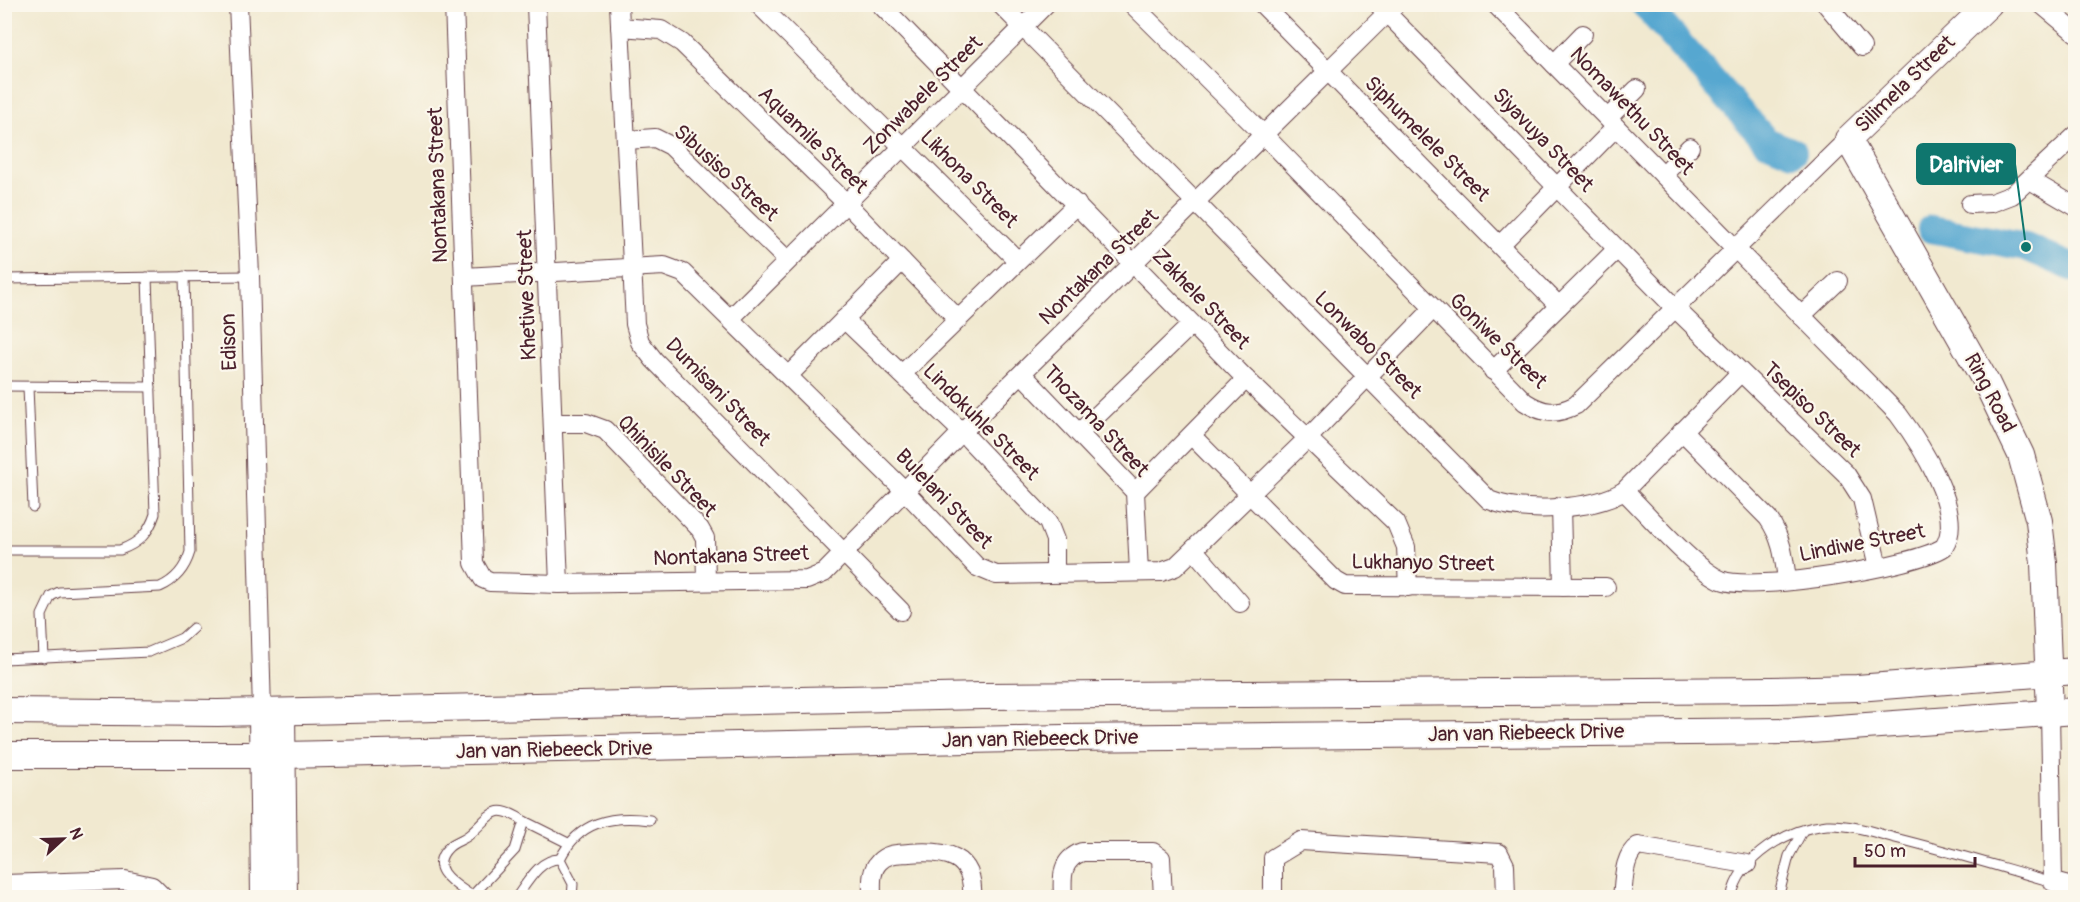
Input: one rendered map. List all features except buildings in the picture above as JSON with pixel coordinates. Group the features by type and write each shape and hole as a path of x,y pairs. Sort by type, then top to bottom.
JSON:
{"main road":[{"name":"Silimela Street","path":"1848,139 1989,4"},
{"name":"Ring Road","path":"1848,139 1987,384 2021,455 2039,522 2044,563 2050,712"},
{"name":"Jan van Riebeeck Drive","path":"4,711 272,712 982,696 1857,688 2076,671"},
{"name":"Jan van Riebeeck Drive","path":"4,755 273,755 1062,738 1796,730 2076,711"},
{"path":"272,712 284,897"},
{"path":"264,897 273,755"}],"street":[{"name":"Edison","path":"238,4 250,276 261,679 272,712"},
{"name":"Nontakana Street","path":"454,4 474,563 483,579 490,582 559,584 807,580 824,573 962,432 1196,204 1387,8"},
{"name":"Khetiwe Street","path":"536,4 549,270 559,584"},
{"name":"Dumisani Street","path":"619,4 627,140 630,268 635,324 640,342 654,360 845,551 901,611"},
{"name":"Likhona Street","path":"758,4 1018,261"},
{"name":"Zakhele Street","path":"880,4 1246,379 1401,530 1406,547 1408,587"},
{"name":"Lonwabo Street","path":"1000,4 1490,500 1515,507 1561,507 1600,503 1624,491 1740,373"},
{"name":"Zonwabele Street","path":"730,319 1046,4"},
{"name":"Goniwe Street","path":"1132,4 1263,134 1432,310 1525,402 1538,410 1561,412 1576,405 1848,139"},
{"name":"Siphumelele Street","path":"1262,4 1501,244 1559,306"},
{"path":"1826,4 1862,46"},
{"path":"2041,4 2076,33"},
{"name":"Nomawethu Street","path":"1500,6 1735,250"},
{"name":"Siyavuya Street","path":"1387,8 1675,308"},
{"name":"Aquamile Street","path":"620,27 651,27 671,35 846,203 958,319"},
{"path":"1554,64 1583,34"},
{"path":"1501,244 1557,187 1637,89"},
{"path":"1970,204 2002,200 2012,195 2076,135"},
{"name":"Sibusiso Street","path":"627,140 655,138 671,146 788,261"},
{"path":"1663,176 1690,147"},
{"path":"2030,180 2076,207"},
{"path":"902,374 1077,204"},
{"path":"1493,371 1617,249"},
{"name":"Lindiwe Street","path":"1624,491 1703,569 1722,580 1740,584 1878,567 1922,558 1944,547 1952,527 1949,511 1943,494 1908,427 1735,250"},
{"path":"789,375 902,261"},
{"name":"Bulelani Street","path":"464,277 549,270 664,266 683,273 789,375 977,567 986,573 996,575 1167,570 1194,549 1308,438 1432,310"},
{"path":"1801,316 1838,281"},
{"name":"Tsepiso Street","path":"1675,308 1855,485 1866,513 1878,567"},
{"name":"Lindokuhle Street","path":"844,319 962,432 1048,522 1056,540 1055,573"},
{"path":"1079,433 1192,324"},
{"name":"Thozama Street","path":"1022,374 1135,492 1139,572"},
{"path":"1135,492 1246,379"},
{"name":"Qhinisile Street","path":"554,423 596,425 621,447 700,529 706,544 706,581"},
{"path":"1682,431 1768,518 1778,533 1783,549 1787,580"},
{"name":"Lukhanyo Street","path":"1192,436 1336,581 1355,588 1606,587"},
{"path":"1561,507 1563,587"},
{"path":"1194,549 1240,603"},
{"path":"2050,712 2053,882 2076,888"},
{"path":"1273,897 1273,858 1300,841 1499,853 1505,866 1506,897"},
{"path":"1622,897 1630,851 1638,846 1650,846 1747,864"},
{"path":"872,897 872,874 878,863 888,855 933,850 956,856 968,867 972,897"},
{"path":"1063,897 1062,870 1072,856 1082,852 1153,852 1161,858 1163,897"},
{"path":"4,884 125,880 152,886 164,897"}],"lane":[{"path":"44,658 42,615 51,596 59,591 160,587 170,582 187,564 190,552 184,276"},
{"path":"4,279 250,276"},
{"path":"4,550 120,550 134,545 144,536 155,514 147,277"},
{"path":"4,386 151,387"},
{"path":"28,387 33,507"},
{"path":"4,659 149,652 174,643 193,628"},
{"path":"524,821 515,850 473,897 446,878 440,866 440,858 449,846 469,836 486,816 499,811 512,813 568,843"},
{"path":"560,859 568,843 579,832 596,824 624,816 650,820"},
{"path":"1731,897 1738,876 1747,864 1781,840 1803,830 1828,825 1849,826 2053,882"},
{"path":"1778,897 1789,856 1803,830"},
{"path":"516,897 538,868 553,858 560,859"},
{"path":"560,859 573,884 572,897"}],"waterway":[{"path":"1644,4 1766,141 1793,152"},
{"path":"1931,229 2026,247 2076,269"}],"place":[{"name":"Dalrivier","path":"2026,247"}]}
